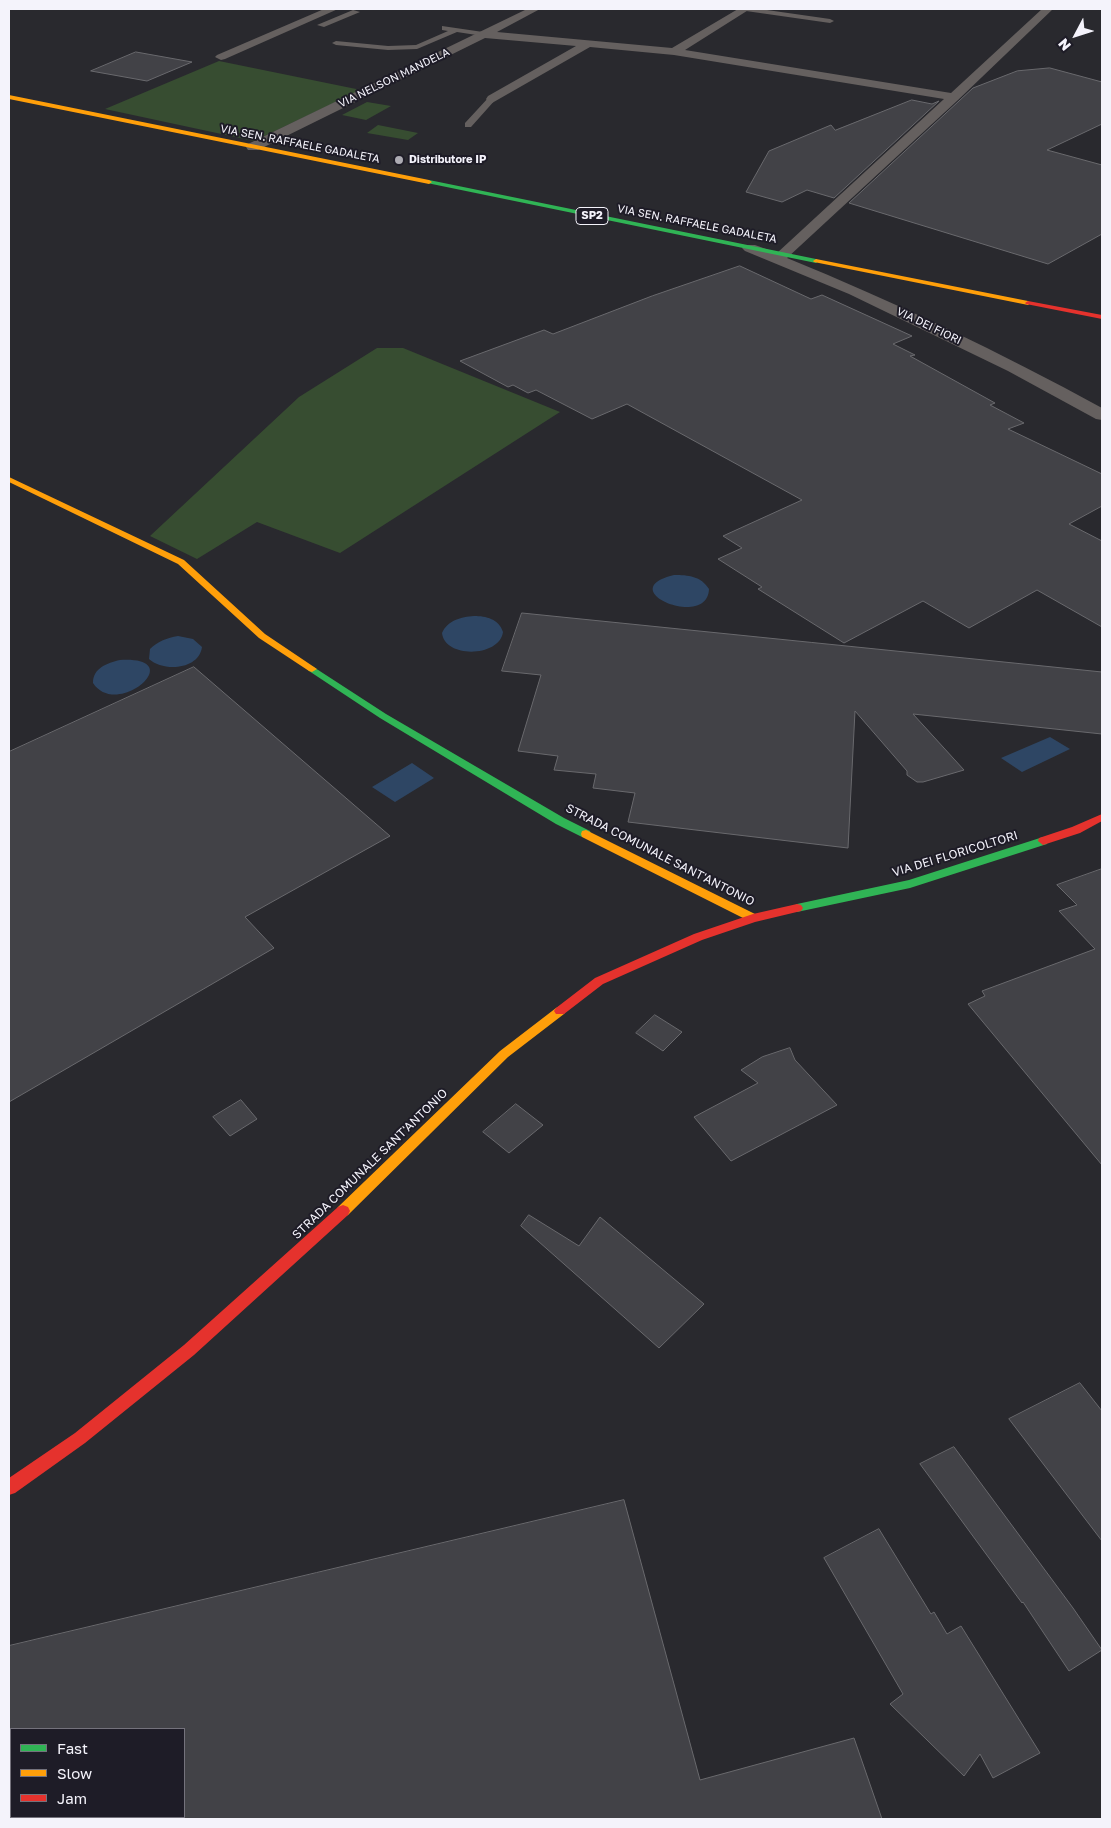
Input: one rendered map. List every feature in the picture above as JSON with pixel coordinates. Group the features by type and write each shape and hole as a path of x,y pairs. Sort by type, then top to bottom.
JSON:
{"street":[{"path":"222,57 333,9"},
{"name":"VIA NELSON MANDELA","path":"253,147 535,9"},
{"path":"674,52 746,9"},
{"path":"784,254 1048,9"},
{"path":"483,34 674,52 954,97"},
{"path":"492,99 588,44"},
{"name":"VIA SEN. RAFFAELE GADALETA","path":"9,97 750,248 1102,317"},
{"name":"VIA DEI FIORI","path":"750,248 855,291 1014,367 1102,416"},
{"name":"STRADA COMUNALE SANT'ANTONIO","path":"9,479 180,562 262,636 383,716 560,820 753,918"},
{"name":"VIA DEI FLORICOLTORI","path":"753,918 910,884 1076,830 1102,817"},
{"name":"STRADA COMUNALE SANT'ANTONIO","path":"9,1487 80,1438 189,1350 340,1214 512,1048 599,981 698,937 753,918"}],"lane":[{"path":"333,9 359,10"},
{"path":"746,9 830,21"},
{"path":"321,25 359,10"},
{"path":"436,26 483,34"},
{"path":"336,43 388,48 417,47 456,30"},
{"path":"468,125 492,99"}],"green space":[{"path":"219,61 361,90 254,141 105,109"},
{"path":"367,102 391,106 366,120 342,115"},
{"path":"378,125 418,133 408,140 367,133"},
{"path":"377,348 403,348 560,412 340,553 257,522 197,559 150,536 299,397"}],"water":[{"path":"674,575 689,576 702,581 709,589 705,601 694,606 681,607 657,597 653,589 657,582"},
{"path":"474,616 495,621 503,632 500,640 493,646 472,652 452,647 445,641 442,633 451,622 460,618"},
{"path":"178,636 193,639 202,647 199,655 194,660 188,664 171,667 163,666 149,659 150,649 153,646 163,640"},
{"path":"120,660 140,661 149,667 149,675 142,684 131,691 117,694 104,692 93,683 95,674 102,667"},
{"path":"1050,737 1070,749 1022,772 1001,758"},
{"path":"412,763 434,778 395,802 372,787"}],"building":[{"path":"136,52 192,62 147,81 91,71"},
{"path":"1050,68 1102,82 1102,124 1047,150 1102,165 1102,234 1048,264 849,203 973,88 1017,71"},
{"path":"912,100 932,104 939,101 834,198 807,190 782,202 746,192 769,151 831,125 835,130"},
{"path":"740,266 811,299 822,295 912,336 893,344 915,355 910,356 995,403 990,405 1024,423 1008,429 1102,474 1102,506 1069,524 1102,541 1102,627 1037,590 969,628 923,601 844,643 758,589 762,587 718,559 742,548 723,536 802,500 627,404 592,419 536,390 528,393 513,385 508,387 460,361 544,330 553,334 652,296"},
{"path":"522,613 1102,672 1102,734 913,714 964,770 917,782 907,775 907,771 855,711 848,848 628,822 635,793 593,788 596,774 554,770 558,756 518,751 541,675 502,671"},
{"path":"194,667 390,836 245,917 274,948 9,1102 9,752"},
{"path":"1102,869 1102,1165 968,1004 985,996 982,991 1095,949 1059,911 1077,905 1057,885"},
{"path":"655,1015 682,1032 663,1051 636,1033"},
{"path":"790,1048 795,1060 837,1105 731,1161 694,1117 758,1083 741,1070 762,1057"},
{"path":"241,1100 257,1119 230,1136 213,1117"},
{"path":"516,1104 543,1125 509,1153 483,1132"},
{"path":"529,1215 579,1246 600,1217 704,1304 659,1348 521,1226"},
{"path":"1080,1383 1102,1411 1102,1541 1009,1419"},
{"path":"954,1447 1102,1650 1069,1671 1023,1602 920,1464"},
{"path":"624,1500 700,1780 854,1738 882,1819 184,1819 185,1728 9,1729 9,1646"},
{"path":"879,1529 931,1614 934,1612 947,1634 961,1626 1040,1753 993,1778 980,1754 964,1776 890,1704 903,1694 824,1558"}],"traffic: fast":[{"path":"429,182 816,261"},
{"path":"312,669 383,716 560,821 586,834"},
{"path":"797,908 910,884 1043,841"}],"traffic: slow":[{"path":"9,97 429,182"},
{"path":"816,261 1028,303"},
{"path":"9,479 181,562 262,636 312,669"},
{"path":"586,834 753,918"},
{"path":"343,1211 504,1054 560,1011"}],"traffic: jam":[{"path":"1028,303 1102,317"},
{"path":"1043,841 1076,830 1102,817"},
{"path":"560,1011 599,981 698,937 753,918 797,908"},
{"path":"9,1487 80,1438 189,1350 343,1211"}],"place":[{"name":"Distributore IP","path":"399,160"}]}
